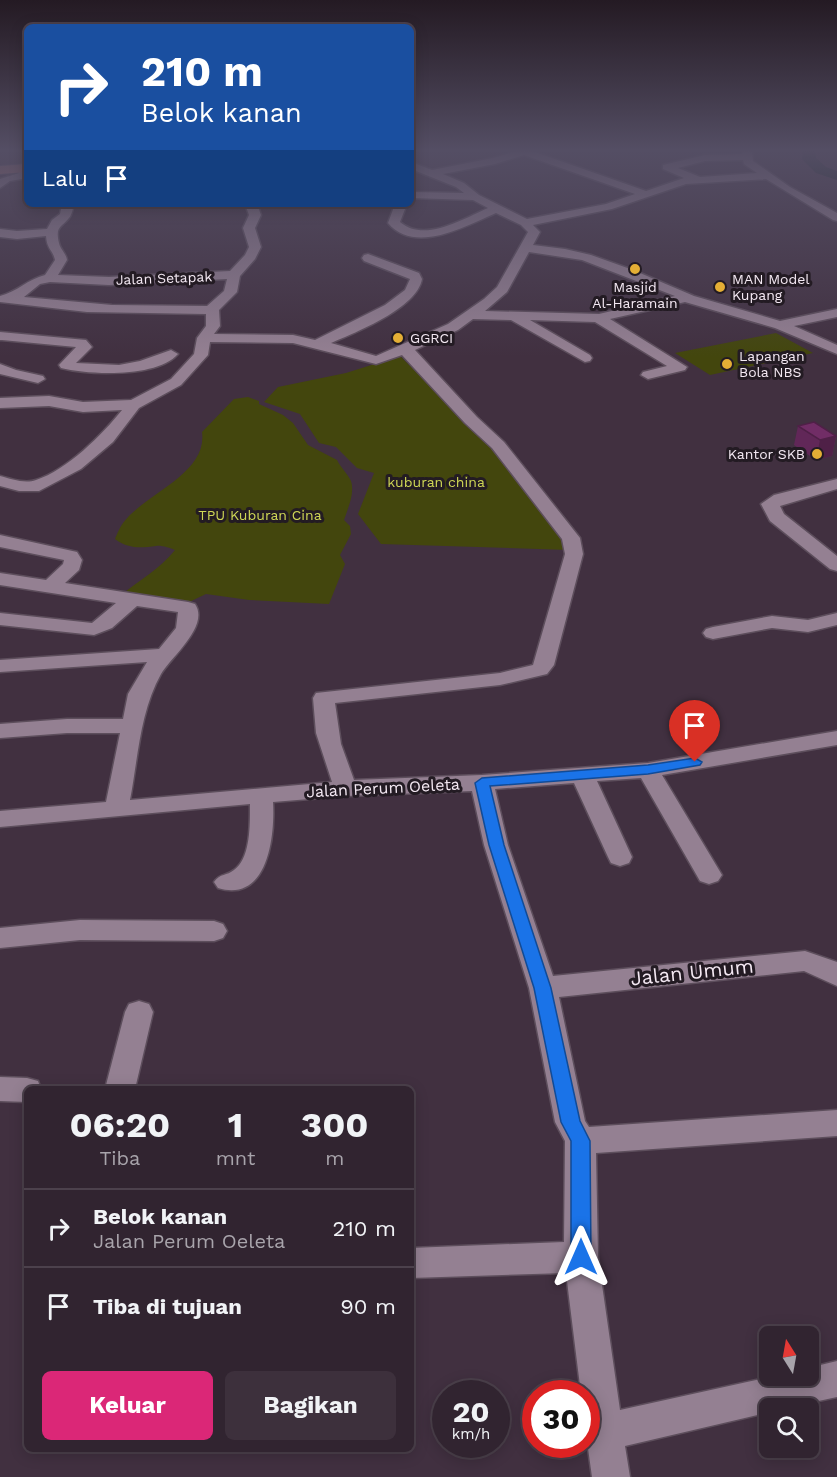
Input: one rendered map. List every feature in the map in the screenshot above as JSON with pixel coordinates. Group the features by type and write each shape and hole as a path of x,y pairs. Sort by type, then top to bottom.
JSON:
{"street":[{"path":"50,278 61,260 60,254 53,247 51,231 59,220"},
{"path":"234,275 251,256 255,247 249,228 253,220"},
{"path":"395,220 394,223 400,230 411,233 436,232 454,228 471,220"},
{"path":"204,338 265,337 318,344 375,360 407,350 472,315 502,289 534,232 519,220"},
{"path":"525,223 542,220"},
{"path":"0,233 17,235 51,231"},
{"path":"524,248 542,248 566,254 692,299 780,325 837,350"},
{"path":"318,344 388,308 414,289 416,279 414,276 368,258"},
{"name":"Jalan Setapak","path":"234,275 230,292 212,310 140,309 34,303 6,299 36,281 50,278 109,281 234,275"},
{"path":"472,315 596,317 678,298 692,299"},
{"path":"9,329 34,303"},
{"name":"Jalan Setapak","path":"0,481 29,487 46,483 75,465 101,444 134,405 176,382 201,356 204,338 213,326 212,310"},
{"path":"780,325 837,313"},
{"path":"514,317 585,358"},
{"path":"596,317 680,367 648,375"},
{"path":"9,329 81,343 85,347 66,364 98,370 128,369 171,354"},
{"path":"346,788 335,763 324,721 324,698 500,679 540,670 544,665 555,630 574,554 571,538 498,445 471,420 449,394 410,356 407,350"},
{"path":"0,368 12,374 38,379"},
{"path":"0,403 49,401 83,407 134,405"},
{"path":"833,558 776,517 770,504 780,499 837,484"},
{"path":"0,541 70,556 73,560 72,566 49,588"},
{"path":"0,579 188,608 186,628 164,655 140,694 116,809"},
{"path":"0,619 94,629 105,624 126,603 134,600"},
{"path":"713,633 772,622 808,626 837,619"},
{"path":"0,666 164,655"},
{"path":"0,731 67,726 133,726"},
{"name":"Jalan Perum Oeleta","path":"0,819 346,788 482,783 648,770 837,738"},
{"path":"648,770 709,875"},
{"path":"582,775 620,857"},
{"path":"482,783 496,845 543,988 570,1122 580,1141 581,1257 611,1477"},
{"path":"227,882 245,875 253,860 262,828 261,795"},
{"path":"0,938 80,930 214,931"},
{"name":"Jalan Umum","path":"543,988 804,961 825,968 837,976"},
{"path":"121,1086 139,1012"},
{"path":"0,1089 24,1090"},
{"path":"580,1141 837,1123"},
{"path":"414,1263 581,1257"},
{"path":"605,1432 837,1379"}],"green space":[{"name":"Lapangan Bola NBS","path":"776,333 813,353 710,375 675,353"},
{"name":"kuburan china","path":"400,356 490,444 569,550 381,544 358,514 374,473 357,468 336,447 319,443 300,414 264,402 278,387 346,373"},
{"name":"TPU Kuburan Cina","path":"248,397 259,401 259,404 283,415 293,423 308,445 337,460 351,481 352,495 344,520 350,526 351,534 340,555 345,564 329,604 249,600 206,594 187,603 120,596 156,569 175,550 160,546 125,545 115,539 122,525 133,512 185,472 195,460 201,447 202,432 234,399"}],"building":[{"path":"814,422 836,436 820,440 798,426"}],"place":[{"name":"Masjid Al-Haramain","path":"635,269"},
{"name":"MAN Model Kupang","path":"720,287"},
{"name":"GGRCI","path":"398,338"},
{"name":"Lapangan Bola NBS","path":"727,364"},
{"name":"Kantor SKB","path":"817,454"}],"route":[{"path":"581,1257 580,1141 570,1122 543,988 496,845 482,783 648,770 695,762"}]}
